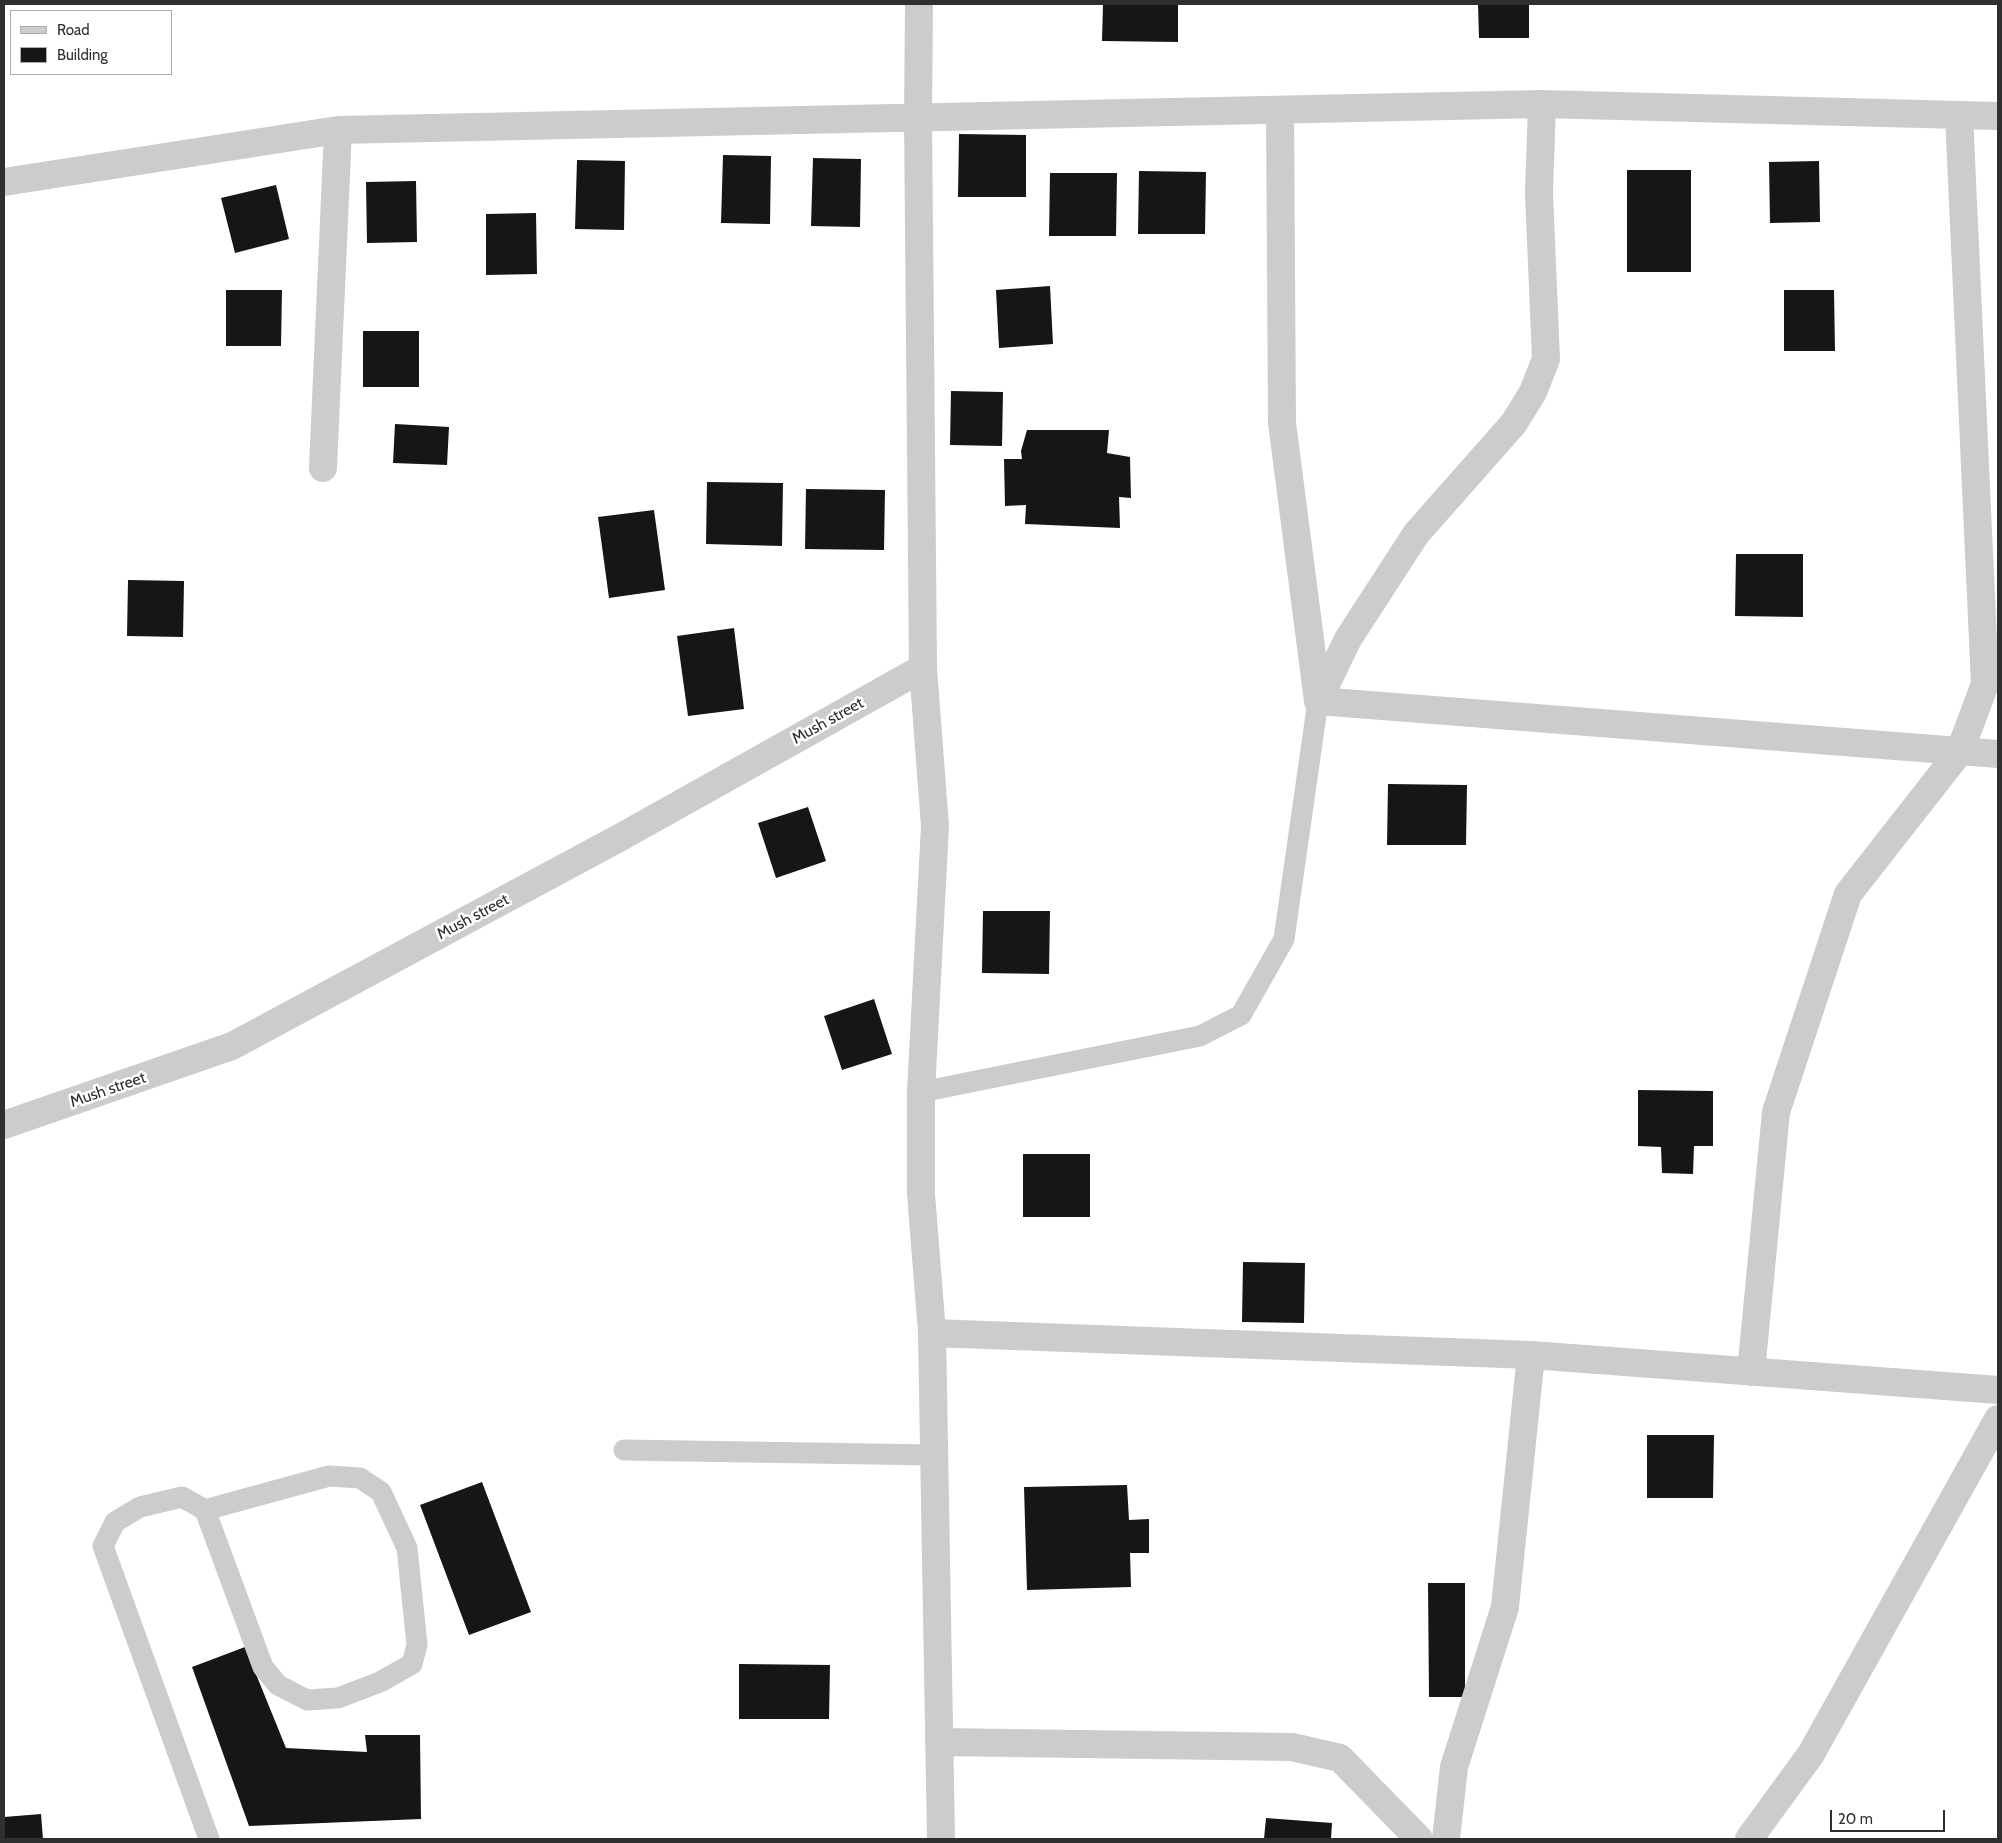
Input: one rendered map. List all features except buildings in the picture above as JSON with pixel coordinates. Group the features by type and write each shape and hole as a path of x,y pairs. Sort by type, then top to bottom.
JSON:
{"street":[{"path":"919,4 918,118 924,668 935,826 920,1092 921,1194 932,1333 941,1839"},
{"path":"1318,701 1348,639 1416,534 1514,423 1532,392 1546,359 1539,193 1542,104"},
{"path":"4,182 338,130 1542,104 1998,116"},
{"path":"1280,110 1282,423 1318,701"},
{"path":"1751,1372 1776,1112 1848,894 1960,751 1985,684 1959,115"},
{"path":"323,468 338,130"},
{"name":"Mush street","path":"4,1125 232,1046 621,838 924,668"},
{"path":"1318,701 1998,754"},
{"path":"932,1333 1531,1355 1998,1390"},
{"path":"1446,1839 1454,1767 1505,1607 1531,1355"},
{"path":"1749,1839 1812,1754 1998,1419"},
{"path":"939,1742 1292,1747 1340,1758 1419,1839"}],"lane":[{"path":"920,1092 1200,1036 1241,1015 1284,939 1318,701"},
{"path":"624,1450 934,1455"},
{"path":"205,1510 329,1476 360,1478 381,1492 407,1548 418,1645 412,1664 380,1682 338,1698 307,1700 278,1685 263,1666 205,1510 182,1496 140,1507 115,1522 104,1546 209,1839"}]}
